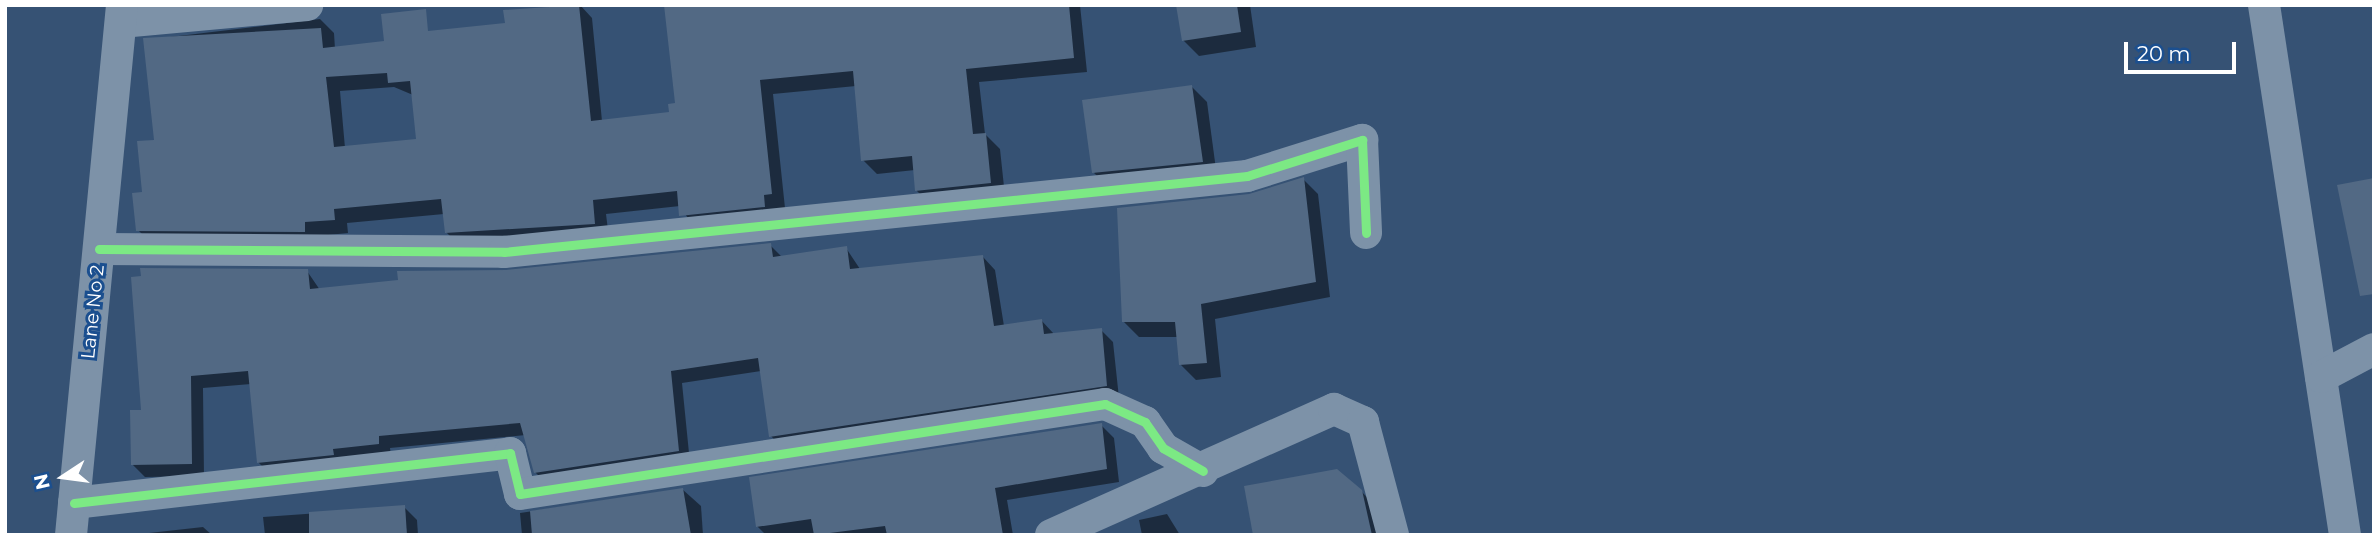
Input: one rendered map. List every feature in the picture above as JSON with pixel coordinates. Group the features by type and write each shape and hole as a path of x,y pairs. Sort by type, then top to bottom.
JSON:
{"street":[{"path":"121,14 307,5"},
{"path":"2264,5 2345,535"},
{"name":"Lane No 2","path":"71,535 121,14"},
{"path":"99,249 504,252 1247,176 1362,140 1366,233"},
{"path":"2320,377 2374,349"},
{"path":"74,503 510,453 520,494 1105,404 1145,422 1163,448 1203,471"},
{"path":"1051,535 1203,471 1320,412 1352,413 1363,422 1393,535"}],"building":[{"path":"579,5 591,121 669,112 668,104 675,103 664,5 1069,5 1074,58 966,69 973,134 986,133 991,183 915,191 912,156 861,161 853,71 760,80 772,194 764,195 765,207 679,216 677,191 593,200 595,224 445,233 441,199 334,209 335,220 305,222 305,232 136,231 132,193 142,192 137,141 154,140 143,38 321,28 323,48 384,41 381,14 426,9 428,31 505,23 503,10","holes":["387,73 388,83 410,81 416,139 334,147 326,77"]},
{"path":"1176,5 1237,5 1241,32 1182,41"},
{"path":"1192,85 1203,162 1092,173 1082,100"},
{"path":"1304,177 1316,282 1201,304 1207,363 1179,365 1175,322 1122,322 1117,208 1249,194"},
{"path":"2374,178 2374,294 2360,296 2337,185"},
{"path":"771,243 773,257 847,246 850,269 983,255 994,326 1042,319 1044,334 1102,328 1107,386 769,437 758,358 671,371 679,451 534,473 520,423 379,436 379,444 333,449 334,455 257,463 248,371 191,376 192,464 131,465 130,410 141,410 131,277 141,276 140,268 308,269 310,289 398,280 397,271 506,270"},
{"path":"1102,423 1107,469 995,488 1003,535 887,535 885,526 814,535 811,519 756,527 749,477"},
{"path":"1337,469 1362,490 1372,535 1253,535 1244,486"},
{"path":"683,488 691,535 532,535 530,511"},
{"path":"405,505 407,535 309,535 309,512"}],"cycle path":[{"path":"99,249 504,252 1247,176 1362,140 1366,233"},
{"path":"74,503 510,453 520,494 1105,404 1145,422 1163,448 1203,471"}]}
